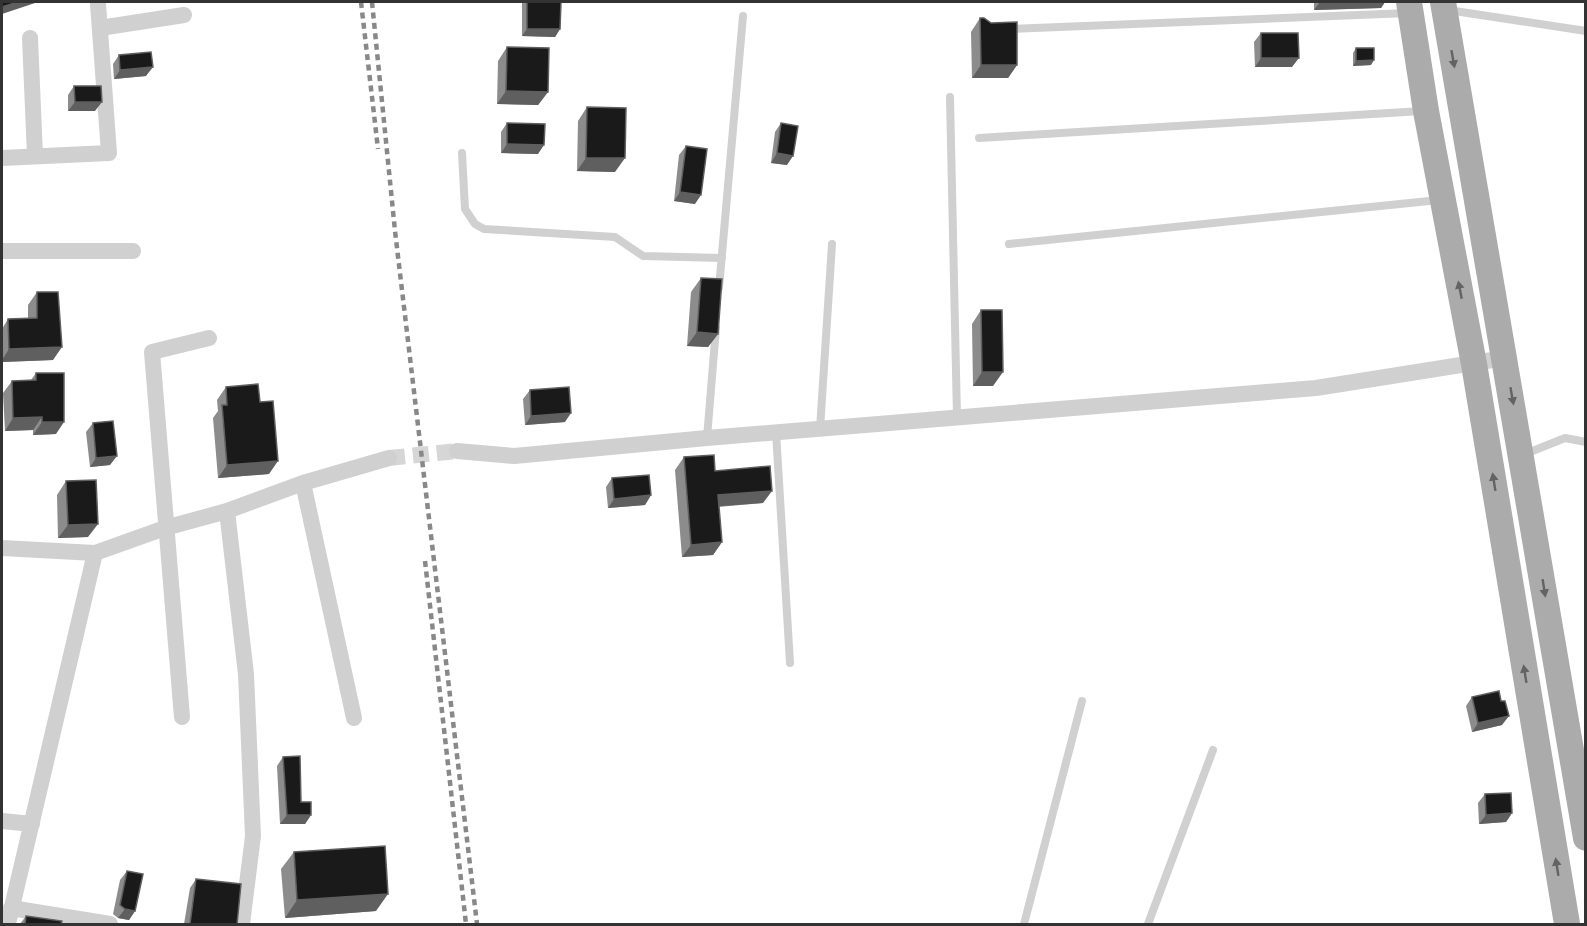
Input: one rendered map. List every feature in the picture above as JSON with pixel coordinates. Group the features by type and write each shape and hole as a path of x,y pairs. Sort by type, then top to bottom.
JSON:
{"main road":[{"path":"1444,5 1586,838"},
{"path":"1410,7 1426,111 1474,364 1567,924"}],"street":[{"path":"2,158 109,153 98,4"},
{"path":"100,28 184,15"},
{"path":"30,38 35,156"},
{"path":"2,251 133,251"},
{"path":"182,717 152,352 209,338"},
{"path":"457,451 514,456 1316,388 1505,358"},
{"path":"2,548 95,553 165,528 227,511 303,483 389,458"},
{"path":"303,483 354,718"},
{"path":"227,511 246,674 253,837 242,924"},
{"path":"95,553 10,916 110,924"},
{"path":"2,822 32,824"}],"lane":[{"path":"1444,5 1586,32"},
{"path":"993,30 1410,7"},
{"path":"719,292 742,16"},
{"path":"950,97 957,417"},
{"path":"979,138 1426,111"},
{"path":"462,153 465,209 475,224 484,229 615,237 643,256 722,258"},
{"path":"1009,244 1443,199"},
{"path":"820,429 832,244"},
{"path":"707,438 717,315"},
{"path":"776,432 790,663"},
{"path":"1522,455 1565,438 1586,442"},
{"path":"1024,924 1082,701"},
{"path":"1148,924 1212,750"}],"building":[{"path":"2,2 18,2 2,7"},
{"path":"527,2 561,2 560,29 527,29"},
{"path":"980,18 991,23 1017,22 1017,65 981,65"},
{"path":"1261,33 1298,33 1299,58 1261,58"},
{"path":"507,47 549,48 548,92 506,91"},
{"path":"1356,48 1374,48 1374,60 1356,61"},
{"path":"151,52 153,67 120,70 119,55"},
{"path":"74,86 101,86 102,102 75,102"},
{"path":"587,107 626,108 625,158 586,158"},
{"path":"507,123 545,124 544,145 507,144"},
{"path":"781,123 798,126 793,156 777,153"},
{"path":"686,146 707,149 701,195 680,192"},
{"path":"701,278 722,279 718,334 697,332"},
{"path":"37,292 58,292 62,347 9,349 8,319 37,318"},
{"path":"981,310 1002,310 1003,372 982,372"},
{"path":"36,373 64,373 64,422 42,422 42,417 13,418 12,381 36,380"},
{"path":"258,384 260,402 273,401 278,461 227,465 222,405 227,405 226,387"},
{"path":"569,387 571,413 531,416 530,390"},
{"path":"113,421 117,456 96,458 93,423"},
{"path":"714,455 715,471 770,466 772,491 718,495 722,542 691,545 684,457"},
{"path":"649,475 651,495 614,499 612,478"},
{"path":"96,480 98,524 68,525 66,481"},
{"path":"1499,691 1501,701 1505,701 1509,716 1478,723 1472,697"},
{"path":"300,756 301,802 311,802 311,815 287,815 283,757"},
{"path":"1511,793 1512,813 1486,815 1485,794"},
{"path":"385,846 388,894 297,900 294,852"},
{"path":"127,871 143,874 135,911 125,909 120,905"},
{"path":"196,879 241,884 237,924 190,924"},
{"path":"26,916 62,921 61,924 25,924"}],"tunnel":[{"path":"389,458 457,451"}],"railway":[{"path":"361,2 378,149"},
{"path":"372,2 395,231 477,924"},
{"path":"425,561 466,924"}]}
